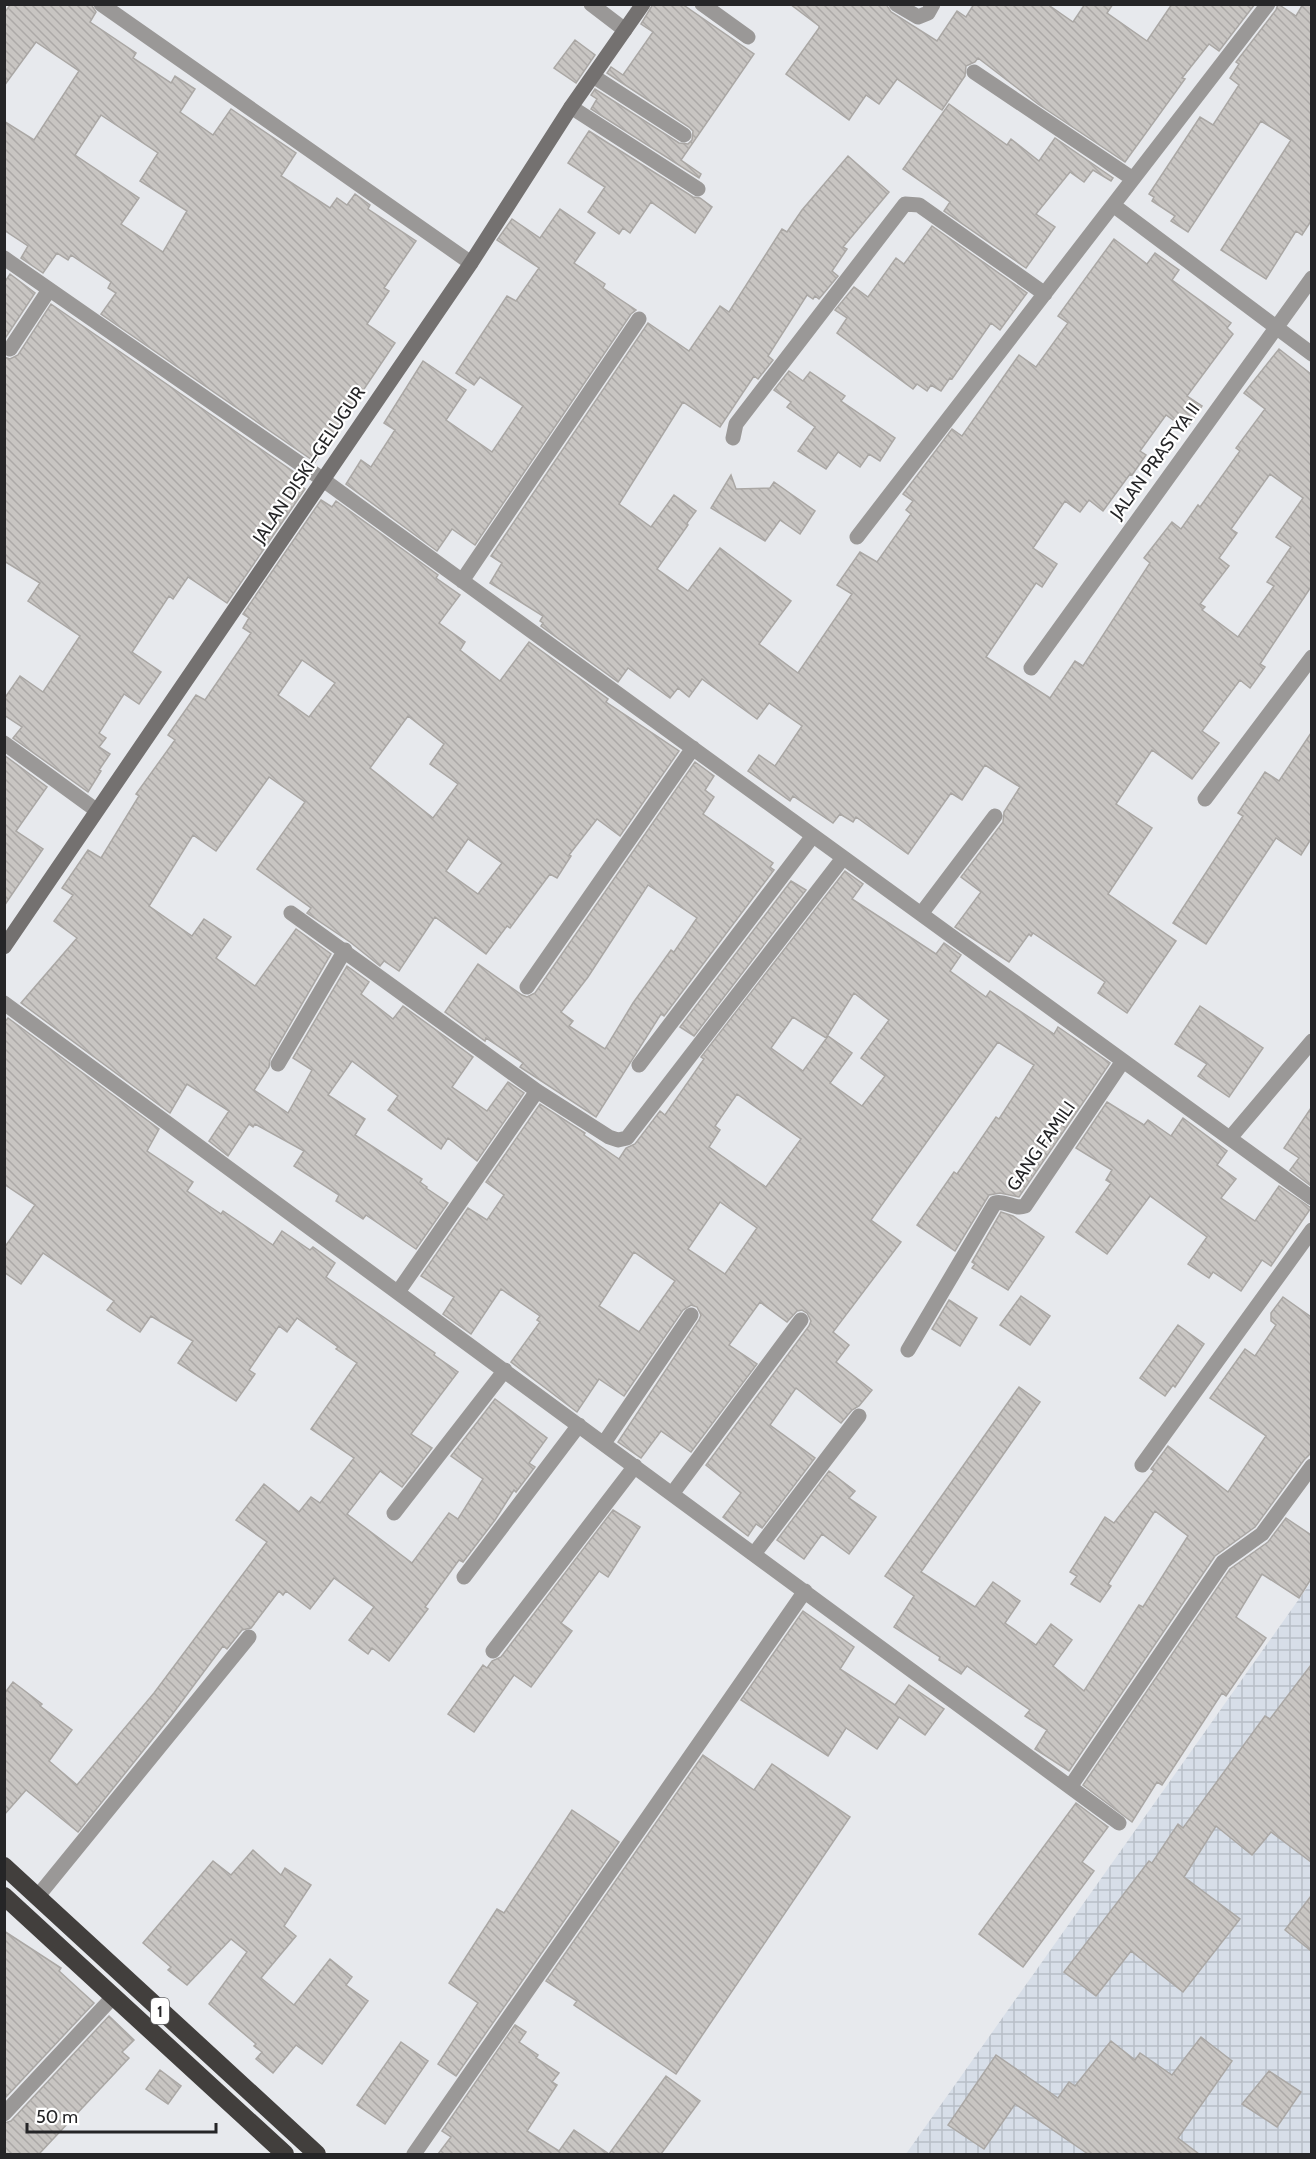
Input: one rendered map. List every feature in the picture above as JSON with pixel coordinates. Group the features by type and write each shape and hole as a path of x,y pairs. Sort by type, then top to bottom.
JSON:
{"highway":[{"name":"1","path":"4,1866 317,2154"},
{"name":"1","path":"4,1896 285,2154"}],"main road":[{"name":"JALAN DISKI–GELUGUR","path":"4,947 471,263 571,107 644,4"}],"street":[{"path":"101,4 471,263"},
{"path":"591,4 625,30"},
{"path":"702,4 748,37"},
{"path":"896,4 918,17 927,13 933,4"},
{"path":"857,537 1269,4"},
{"path":"974,72 1133,179"},
{"path":"593,76 684,135"},
{"path":"571,107 698,189"},
{"path":"733,438 736,424 905,204 919,205 1045,294"},
{"path":"1113,205 1311,354"},
{"path":"4,258 322,479 1311,1198"},
{"name":"JALAN PRASTYA II","path":"1031,668 1311,278"},
{"path":"9,349 49,290"},
{"path":"462,581 639,319"},
{"path":"1205,798 1311,657"},
{"path":"4,742 96,810"},
{"path":"527,987 693,748"},
{"path":"921,914 995,816"},
{"path":"639,1065 812,837"},
{"path":"291,913 537,1091 609,1137 618,1140 627,1138 843,858"},
{"path":"278,1064 345,950"},
{"path":"4,1003 1119,1823"},
{"path":"1230,1138 1311,1041"},
{"name":"GANG FAMILI","path":"908,1350 995,1203 999,1202 1017,1208 1025,1206 1123,1061"},
{"path":"398,1292 537,1091"},
{"path":"1142,1465 1311,1230"},
{"path":"604,1443 691,1315"},
{"path":"672,1494 801,1320"},
{"path":"394,1513 505,1370"},
{"path":"754,1554 859,1416"},
{"path":"464,1577 579,1425"},
{"path":"493,1651 635,1466"},
{"path":"1070,1787 1223,1562 1262,1534 1311,1466"},
{"path":"414,2154 805,1591"},
{"path":"38,1896 249,1637"},
{"path":"4,2114 113,1997"}],"shaded area":[{"path":"1311,1582 1311,2154 906,2154"}],"building":[{"path":"11,4 91,4 96,12 90,22 136,53 133,58 171,83 175,76 195,89 180,112 213,135 231,109 296,153 281,176 330,208 337,198 347,205 355,194 370,205 368,209 416,241 384,288 389,291 367,324 395,343 315,462 101,314 116,293 108,288 111,282 71,255 68,260 57,253 43,273 21,258 28,246 4,230 4,121 34,140 79,71 36,42 4,86 4,13","holes":["101,115 158,153 140,181 187,211 163,252 121,224 139,198 75,155"]},
{"path":"653,4 682,4 754,54 681,160 701,174 699,178 591,109 597,99 591,95 595,89 679,143 688,144 692,140 693,131 689,127 607,73 611,67 623,75 653,32 641,24"},
{"path":"790,4 886,4 891,12 937,41 957,11 966,17 974,4 1047,4 1073,22 1085,4 1113,4 1107,13 1147,41 1172,4 1255,4 1219,51 1209,44 1182,78 1185,79 1125,162 1038,104 978,58 966,66 965,76 942,110 897,79 879,104 866,95 849,120 786,74 819,28"},
{"path":"1278,4 1296,16 1303,4 1311,4 1311,221 1302,235 1296,231 1266,279 1221,250 1291,140 1261,121 1188,232 1171,221 1175,216 1152,201 1154,197 1149,194 1200,117 1213,125 1239,85 1230,78 1239,64 1236,62 1276,10"},
{"path":"575,40 595,55 576,83 554,68"},
{"path":"949,104 1007,145 1011,139 1039,161 1055,138 1113,178 1111,181 1093,170 1084,182 1070,172 1036,214 1055,227 1026,268 944,211 950,202 903,169"},
{"path":"589,131 712,207 695,233 651,202 630,233 623,228 619,234 588,212 605,187 568,163"},
{"path":"848,156 889,192 843,247 847,249 832,271 838,276 819,299 815,296 813,299 807,295 768,356 773,360 758,379 754,376 720,427 683,402 619,504 651,527 674,495 696,511 657,569 688,591 720,548 791,601 759,644 798,673 852,594 837,585 860,552 877,562 911,514 906,510 913,501 903,494 952,429 962,436 1019,355 1036,367 1068,323 1058,316 1114,239 1147,264 1155,253 1179,270 1172,280 1231,323 1227,328 1233,334 1187,396 1202,406 1186,429 1166,415 1140,451 1146,455 1103,511 1089,500 1080,512 1065,501 1033,548 1057,564 1042,587 1036,583 986,657 1050,698 1075,661 1083,666 1150,563 1144,558 1172,522 1181,529 1198,505 1200,507 1240,451 1236,448 1265,409 1244,393 1279,349 1311,374 1311,587 1260,664 1265,667 1250,688 1240,680 1202,731 1219,743 1192,779 1152,750 1116,804 1152,828 1108,894 1176,941 1127,1013 1098,993 1105,982 1033,933 1031,936 1029,934 1009,962 955,927 981,892 961,877 1003,822 1004,812 1020,787 985,765 962,800 951,793 908,854 856,817 853,822 840,814 833,823 793,796 790,801 748,771 759,755 775,766 802,726 769,703 757,719 702,679 689,697 678,688 670,698 628,668 618,682 541,626 543,623 540,621 543,616 490,583 502,563 491,556 648,323 689,351 720,306 729,312 782,229 787,232 802,210","holes":["1270,474 1303,498 1276,537 1291,547 1267,582 1274,586 1238,637 1202,610 1205,607 1200,604 1229,566 1219,558 1237,533 1231,529"]},
{"path":"560,209 595,233 574,263 605,284 603,288 636,310 631,314 475,545 452,529 437,551 346,484 361,460 371,467 395,430 384,423 423,361 466,390 446,420 492,452 523,406 480,377 474,385 456,373 507,296 516,301 539,268 497,240 512,219 540,238"},
{"path":"932,226 1027,293 1000,330 991,323 941,391 931,385 927,391 917,384 913,389 837,333 847,318 835,310 854,287 868,297 896,258 904,264"},
{"path":"10,274 35,293 4,340 4,283"},
{"path":"51,304 304,479 300,485 305,489 227,603 188,577 173,599 169,596 132,652 161,672 139,704 124,694 99,733 106,738 99,747 110,754 88,792 13,738 22,727 4,715 4,699 20,676 43,692 80,636 28,601 40,583 4,561 4,357 10,359 18,355"},
{"path":"789,371 803,381 810,372 845,396 841,401 895,438 880,461 869,454 860,467 838,452 826,469 798,451 815,427 787,407 791,402 774,390"},
{"path":"731,475 736,489 770,488 774,482 815,511 800,534 780,520 765,541 711,508"},
{"path":"321,500 332,507 336,501 438,575 436,578 460,595 439,623 465,642 460,650 500,681 529,642 608,699 606,702 679,751 620,836 597,819 569,855 571,856 557,878 550,874 510,928 507,926 486,954 435,917 399,971 384,961 380,966 307,913 311,908 257,869 305,802 269,777 216,851 193,835 149,906 192,936 204,919 231,937 216,958 255,986 296,929 331,954 254,1090 288,1113 312,1070 293,1058 347,966 369,982 361,994 393,1019 403,1006 473,1057 452,1087 487,1111 508,1082 524,1093 477,1161 448,1138 441,1149 388,1110 398,1096 352,1061 328,1095 365,1119 355,1135 422,1179 420,1182 426,1188 448,1203 416,1249 366,1215 363,1219 336,1201 339,1195 294,1166 304,1151 255,1124 253,1127 249,1124 228,1156 209,1141 229,1111 187,1084 170,1113 21,1003 77,938 54,921 73,895 62,888 88,850 101,858 139,796 136,794 175,740 168,735 196,695 205,700 251,633 243,628 249,618 243,614","holes":["302,660 335,683 309,717 278,695","408,716 444,744 430,764 458,784 433,818 370,768","468,839 502,863 478,894 446,871"]},
{"path":"1311,733 1311,839 1301,855 1276,838 1206,944 1173,923 1243,816 1238,813 1265,772 1279,781"},
{"path":"4,755 47,787 16,831 43,849 4,906"},
{"path":"695,762 714,776 705,790 714,797 703,814 773,863 770,867 774,870 664,1016 661,1014 596,1117 520,1067 523,1063 486,1038 485,1041 445,1012 478,964 522,995 527,997 535,993","holes":["648,885 697,918 674,952 671,950 633,1003 605,1049 569,1026 573,1021 561,1012 588,977"]},
{"path":"845,871 863,884 852,899 936,954 944,943 961,955 950,971 986,997 990,991 1054,1034 1058,1027 1110,1063 1019,1197 1000,1193 989,1195 955,1251 917,1225 954,1172 957,1174 996,1117 999,1119 1034,1065 998,1042 871,1220 901,1242 833,1332 849,1345 836,1362 872,1390 841,1423 796,1388 770,1425 815,1458 762,1528 756,1524 748,1536 723,1517 741,1493 706,1465 809,1326 811,1321 807,1313 802,1310 797,1311 787,1322 760,1302 729,1345 757,1364 691,1452 661,1431 641,1458 618,1442 699,1320 701,1315 697,1307 691,1305 683,1310 624,1396 599,1379 577,1412 511,1362 540,1322 537,1320 540,1316 501,1289 471,1334 443,1314 454,1297 421,1276 468,1208 487,1220 504,1195 486,1182 540,1104 585,1133 584,1135 619,1159 626,1148 635,1144 660,1111 665,1115 704,1059 701,1057","holes":["854,993 889,1020 861,1058 885,1076 862,1106 830,1083 852,1053 828,1036 803,1071 771,1048 793,1017 826,1038","737,1094 801,1139 766,1187 709,1147 720,1130 715,1126","720,1202 757,1228 725,1274 688,1249","634,1252 675,1281 639,1332 599,1306"]},
{"path":"791,881 806,890 694,1036 680,1027"},
{"path":"1200,1006 1263,1048 1229,1097 1198,1076 1207,1064 1175,1044"},
{"path":"8,1018 159,1129 147,1151 193,1182 187,1191 221,1214 223,1211 273,1245 282,1231 310,1250 313,1247 335,1263 326,1277 435,1353 434,1355 458,1372 411,1434 432,1448 402,1487 380,1471 347,1514 412,1563 449,1513 458,1519 483,1479 451,1456 495,1399 547,1438 529,1463 535,1467 516,1492 514,1490 495,1520 463,1562 459,1560 425,1607 428,1609 389,1661 372,1648 368,1654 349,1640 374,1607 334,1578 310,1609 286,1591 283,1595 279,1591 251,1628 242,1630 227,1649 223,1646 171,1716 78,1832 26,1790 4,1815 4,1694 13,1682 72,1730 49,1761 77,1785 154,1693 267,1542 236,1520 264,1484 299,1512 311,1497 320,1503 354,1458 311,1429 357,1363 297,1318 287,1332 279,1326 249,1370 255,1374 236,1401 178,1363 193,1341 151,1316 140,1332 107,1310 114,1301 43,1253 21,1284 4,1272 4,1248 35,1205 4,1184 4,1023"},
{"path":"1107,1102 1144,1125 1148,1120 1171,1136 1183,1118 1227,1151 1217,1165 1236,1179 1221,1198 1255,1221 1279,1186 1311,1208 1271,1266 1262,1260 1241,1291 1213,1272 1209,1278 1188,1264 1207,1237 1150,1196 1107,1254 1076,1232 1111,1183 1106,1180 1112,1170 1076,1148"},
{"path":"1311,1108 1311,1186 1290,1170 1299,1158 1284,1148"},
{"path":"1001,1212 1013,1216 1044,1237 1008,1290 972,1268 975,1264 972,1262"},
{"path":"1021,1296 1050,1316 1030,1345 1000,1325"},
{"path":"1283,1297 1311,1317 1311,1453 1255,1527 1215,1556 1069,1771 1035,1749 1047,1730 1025,1716 1030,1710 967,1666 961,1674 939,1660 940,1657 894,1627 914,1596 885,1576 1019,1387 1040,1402 921,1572 975,1607 993,1582 1020,1601 1005,1623 1036,1645 1051,1624 1072,1640 1053,1666 1084,1691 1139,1605 1143,1607 1188,1536 1155,1511 1108,1584 1111,1586 1100,1602 1071,1584 1077,1576 1070,1572 1105,1517 1114,1523 1154,1471 1151,1469 1168,1446 1228,1492 1266,1436 1210,1398 1245,1349 1255,1356 1276,1325 1271,1321 1271,1313"},
{"path":"949,1300 977,1318 960,1346 932,1329"},
{"path":"1178,1325 1204,1344 1175,1387 1173,1385 1165,1396 1140,1378"},
{"path":"829,1471 855,1491 849,1498 876,1517 849,1554 822,1534 804,1559 777,1540"},
{"path":"613,1510 640,1527 608,1577 599,1571 561,1623 572,1631 531,1687 514,1675 474,1732 448,1714 483,1665 487,1668 492,1661 501,1657"},
{"path":"1286,1518 1311,1535 1311,1579 1299,1598 1262,1574 1236,1617 1266,1638 1226,1696 1222,1693 1162,1785 1157,1782 1132,1822 1083,1785 1230,1569 1268,1542"},
{"path":"803,1611 854,1647 840,1669 895,1705 909,1685 944,1709 925,1735 899,1717 877,1749 846,1728 828,1756 741,1700"},
{"path":"1311,1665 1311,1862 1271,1832 1252,1855 1216,1826 1184,1877 1240,1919 1183,1992 1131,1951 1096,1996 1064,1972 1149,1861 1152,1863 1178,1824 1183,1828 1265,1716 1270,1719"},
{"path":"703,1755 754,1790 772,1764 850,1817 676,2074 574,2005 577,2001 546,1981"},
{"path":"1076,1803 1108,1827 1082,1862 1094,1871 1023,1967 979,1934"},
{"path":"572,1810 619,1842 456,2076 438,2064 478,2003 449,1983 497,1909 504,1913"},
{"path":"253,1850 281,1875 285,1868 311,1885 284,1926 296,1936 261,1978 294,2005 330,1959 352,1977 346,1985 368,2001 322,2064 296,2045 273,2073 256,2059 262,2052 254,2046 256,2044 209,2004 247,1952 231,1939 187,1985 168,1970 171,1967 143,1943 213,1861 231,1875"},
{"path":"1311,1896 1311,1951 1285,1930"},
{"path":"4,1931 61,1968 59,1971 94,2003 4,2099"},
{"path":"109,2016 134,2040 122,2052 129,2058 39,2154 4,2154 4,2123 11,2121"},
{"path":"515,2025 526,2032 519,2042 538,2055 536,2058 559,2073 552,2082 557,2085 527,2131 559,2151 574,2130 609,2154 438,2154 451,2137 442,2131"},
{"path":"1201,2037 1232,2061 1178,2138 1199,2154 1088,2154 1015,2104 984,2149 948,2125 996,2055 1058,2098 1069,2082 1075,2086 1111,2041 1135,2060 1140,2053 1172,2075"},
{"path":"401,2042 428,2061 385,2124 357,2105"},
{"path":"160,2070 181,2086 168,2104 146,2089"},
{"path":"1269,2071 1301,2092 1277,2127 1242,2104"},
{"path":"666,2076 700,2101 661,2154 609,2154"}]}
